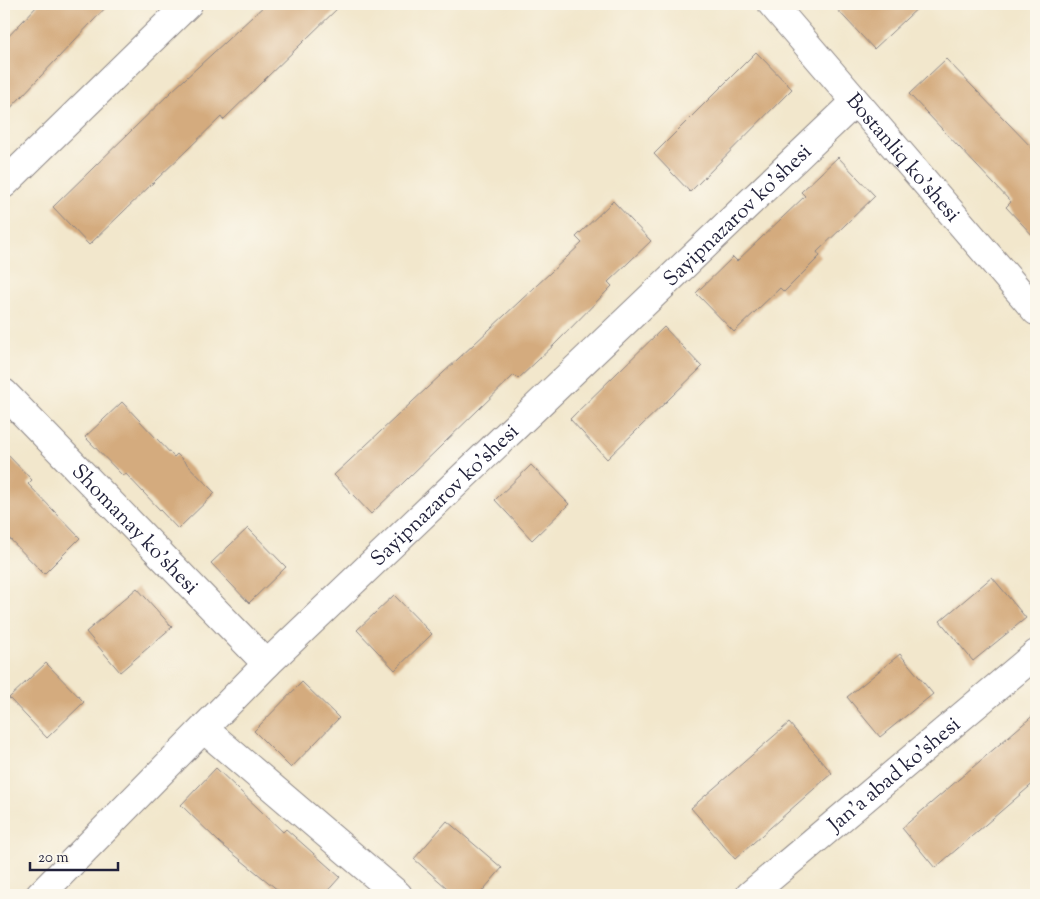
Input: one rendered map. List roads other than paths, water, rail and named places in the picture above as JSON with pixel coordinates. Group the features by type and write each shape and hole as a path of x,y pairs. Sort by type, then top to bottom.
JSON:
{"street":[{"path":"4,184 188,4"},
{"name":"Bostanliq ko'shesi","path":"772,4 1036,311"},
{"name":"Sayipnazarov ko'shesi","path":"40,895 205,730 267,664 856,102"},
{"name":"Shomanay ko'shesi","path":"4,393 267,664"},
{"name":"Jan'a abad ko'shesi","path":"750,895 1036,654"},
{"path":"205,730 398,895"}]}
